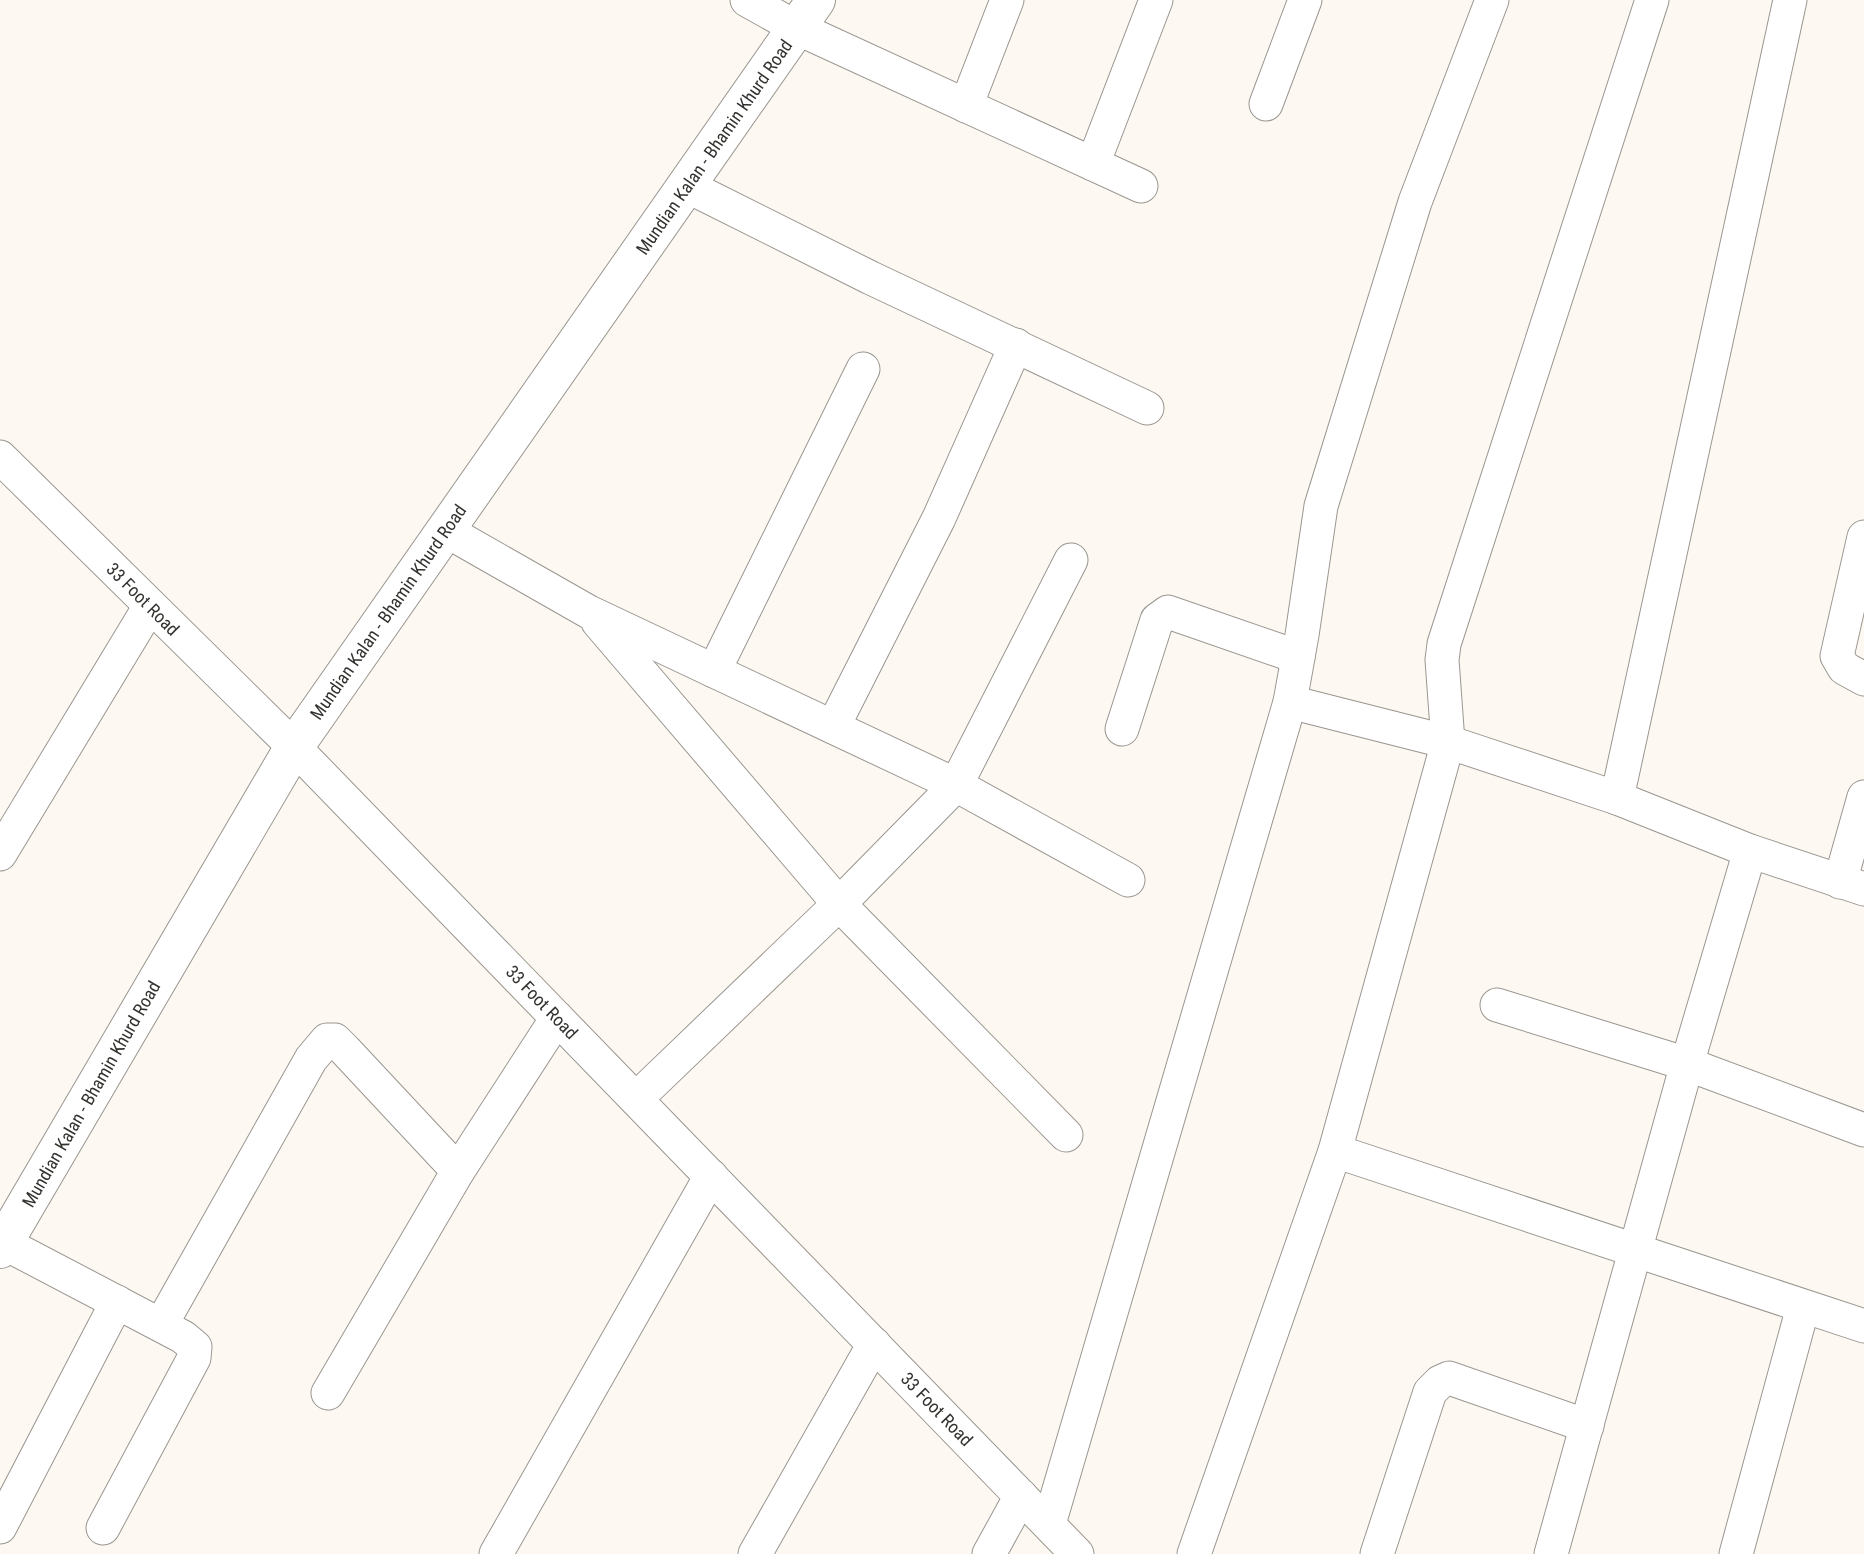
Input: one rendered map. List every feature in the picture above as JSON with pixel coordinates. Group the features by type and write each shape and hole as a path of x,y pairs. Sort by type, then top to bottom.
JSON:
{"street":[{"path":"747,0 807,14 966,106 1141,186"},
{"path":"966,106 1007,0"},
{"path":"1093,164 1156,0"},
{"path":"1266,104 1305,0"},
{"path":"1049,1524 1290,702 1321,506 1415,202 1492,0"},
{"path":"1194,1554 1335,1151 1448,742 1442,660 1444,644 1652,0"},
{"path":"1617,798 1790,0"},
{"name":"Mundian Kalan - Bhamin Khurd Road","path":"2,1246 294,747 807,14"},
{"path":"687,186 871,278 1147,408"},
{"path":"833,727 930,537 1016,345"},
{"path":"714,671 863,369"},
{"name":"33 Foot Road","path":"0,457 294,747 1077,1554"},
{"path":"446,530 589,612 956,785 1128,880"},
{"path":"1864,537 1837,656 1844,668 1864,679"},
{"path":"636,1099 839,904 956,785 1071,560"},
{"path":"0,853 150,606"},
{"path":"1122,730 1157,620 1167,611 1298,657"},
{"path":"589,612 839,904 1066,1135"},
{"path":"1290,702 1448,742 1617,798 1750,851 1852,885 1864,797"},
{"path":"1551,1554 1687,1064 1750,851"},
{"path":"1497,1005 1687,1064 1864,1130"},
{"path":"328,1393 458,1171 557,1018"},
{"path":"162,1325 311,1059 327,1040 335,1040 345,1050 458,1171"},
{"path":"1335,1151 1864,1326"},
{"path":"496,1554 710,1176"},
{"path":"2,1246 162,1325 191,1342 195,1352 103,1528"},
{"path":"0,1527 117,1302"},
{"path":"1736,1554 1803,1307"},
{"path":"755,1554 874,1344"},
{"path":"1377,1554 1430,1392 1444,1379 1449,1378 1587,1426"},
{"path":"989,1554 1021,1496"}]}
